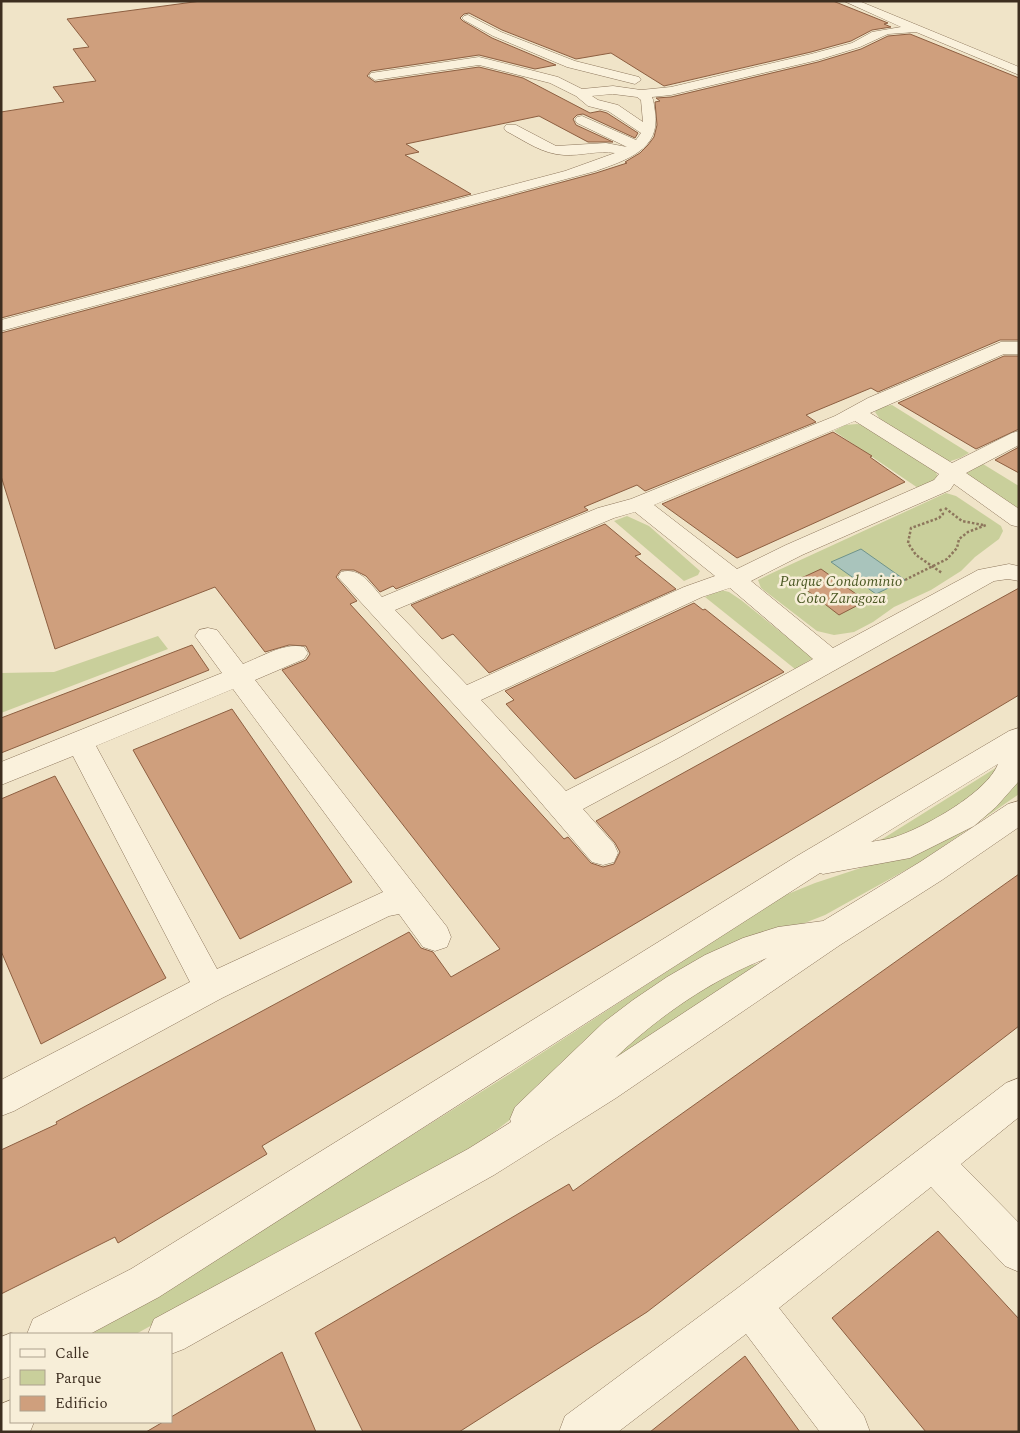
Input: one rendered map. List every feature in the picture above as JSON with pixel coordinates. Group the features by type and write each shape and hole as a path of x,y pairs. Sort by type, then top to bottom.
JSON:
{"street":[{"path":"849,1 1019,71"},
{"path":"468,18 497,34 571,64 647,83 661,92"},
{"path":"602,104 641,94 671,91 822,55 856,45 876,34 887,31 917,29"},
{"path":"375,76 480,61 502,65 554,80 580,93 588,100 623,114 649,132"},
{"path":"1,326 544,182 633,150 645,141 649,132 647,99 641,94 613,90 580,93"},
{"path":"582,120 633,150"},
{"path":"511,128 549,149 557,151 603,147 633,150"},
{"path":"378,608 606,513 639,504 856,414 875,402 1001,348 1019,348"},
{"path":"856,414 951,472 1019,520"},
{"path":"463,698 694,592 734,579 929,498 942,486 951,472 1019,437"},
{"path":"639,504 734,579 832,661"},
{"path":"563,806 832,661 963,587 987,575 1008,571 1019,574"},
{"path":"350,577 563,806 603,853"},
{"path":"208,636 435,936"},
{"path":"1,774 295,653"},
{"path":"50,1333 145,1283 808,865 1019,738"},
{"path":"80,742 210,988"},
{"path":"808,865 899,849 963,818 986,799 1008,773 1019,744"},
{"path":"172,1333 480,1162 611,1081 828,935 931,871 1019,812"},
{"path":"1,1099 210,988 382,905 406,899"},
{"path":"581,1432 750,1305 1019,1095"},
{"path":"934,1162 1019,1252"},
{"path":"750,1305 848,1432"}],"path":[{"path":"905,580 947,559 957,548 959,538 968,532 987,525 970,525 960,521 929,498"},
{"path":"929,498 943,514 940,518 911,528 907,536 908,546 916,556 963,587"}],"green space":[{"path":"892,405 969,453 948,462 880,419 875,412 879,407"},
{"path":"845,425 870,426 936,472 938,478 918,488 834,431"},
{"path":"983,464 1019,486 1019,511 985,489 967,473"},
{"name":"Parque Condominio Coto Zaragoza","path":"946,493 956,496 1001,526 1003,531 999,539 975,557 961,571 931,590 894,607 873,622 854,632 834,635 817,631 761,588 758,580"},
{"path":"627,516 649,526 700,571 698,575 684,581 614,521"},
{"path":"721,590 729,592 741,600 813,658 795,669 705,597"},
{"path":"158,636 168,649 1,713 1,673 54,672"},
{"path":"1002,764 991,779 977,792 947,814 930,824 876,843"},
{"path":"1019,770 1019,794 922,861 825,915 726,954 481,1142 138,1333 93,1333 176,1286 508,1075 783,896 815,883 888,859"},
{"path":"771,961 617,1064 612,1054 654,1014 737,968"}],"water":[{"path":"861,549 905,580 876,594 831,562"}],"building":[{"path":"201,1 833,1 888,23 884,24 891,27 872,30 851,41 811,52 664,86 611,53 576,59 502,30 469,13 464,14 460,18 463,21 492,38 556,65 535,69 479,55 371,71 367,76 375,82 479,67 523,78 590,113 600,111 607,113 638,133 635,138 583,114 577,115 573,119 576,125 613,142 588,142 539,116 406,144 419,152 405,155 471,194 1,318 1,112 64,102 53,87 96,81 73,49 89,47 67,19"},
{"path":"910,34 1019,78 1019,340 1000,340 878,392 871,388 806,415 816,422 645,491 637,485 584,507 588,510 396,589 393,586 380,592 366,576 354,570 341,570 336,577 357,601 350,604 564,839 568,837 591,863 603,867 614,864 620,852 615,843 596,821 1019,588 1019,695 262,1146 267,1154 118,1243 115,1237 1,1294 1,1150 57,1124 56,1122 409,932 421,948 433,952 451,977 500,949 282,670 306,660 310,654 306,646 289,645 265,652 215,587 55,649 1,476 1,333 596,173 627,163 625,162 640,153 654,137 657,125 655,102 660,101 656,98 671,97 818,62 861,49 888,36"},
{"path":"1004,356 1019,356 1019,429 976,449 898,403"},
{"path":"833,432 872,456 870,457 905,482 737,558 662,504"},
{"path":"1019,447 1019,473 995,460"},
{"path":"605,524 641,554 635,556 676,589 489,673 453,634 442,639 411,605"},
{"path":"821,569 866,601 839,615 795,581"},
{"path":"694,603 703,610 705,609 784,672 575,779 506,704 514,700 505,691"},
{"path":"192,645 209,670 1,753 1,718"},
{"path":"232,709 352,882 240,939 133,750"},
{"path":"55,776 166,978 41,1044 1,951 1,799"},
{"path":"1019,874 1019,1026 647,1312 459,1432 363,1432 315,1333 569,1184 573,1191"},
{"path":"938,1231 1019,1319 1019,1432 926,1432 832,1318"},
{"path":"282,1352 316,1432 146,1432 161,1423 172,1423 172,1416"},
{"path":"745,1356 800,1432 650,1432"}]}
